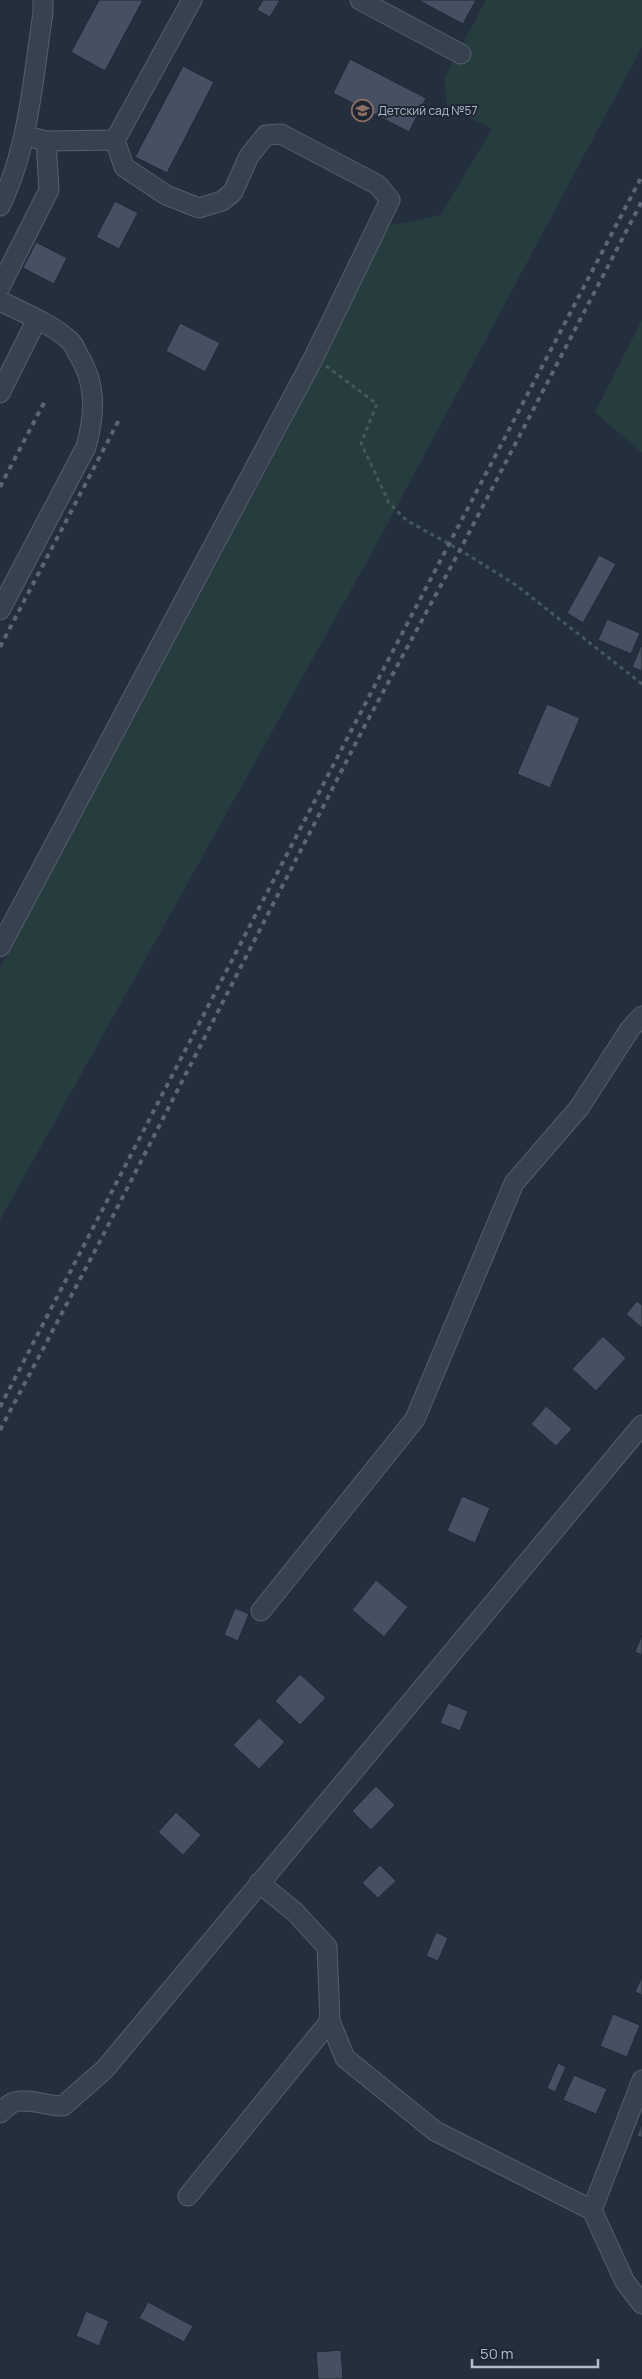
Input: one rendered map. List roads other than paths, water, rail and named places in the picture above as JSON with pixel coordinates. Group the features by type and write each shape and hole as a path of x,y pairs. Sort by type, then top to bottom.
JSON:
{"street":[{"path":"0,206 7,192 23,136 43,13 43,0"},
{"path":"0,947 314,357 390,200 378,185 281,134 266,135 249,156 232,192 222,201 198,208 166,195 124,167 115,140 192,0"},
{"path":"360,0 461,54"},
{"path":"23,136 46,141 115,140"},
{"path":"0,287 49,190 46,141"},
{"path":"0,301 37,319 70,341 86,366 94,398 93,420 86,447 0,610"},
{"path":"0,393 37,319"},
{"path":"261,1612 415,1419 514,1183 579,1108 630,1029 642,1016"},
{"path":"0,2113 12,2103 25,2100 48,2106 63,2106 105,2069 642,1424"},
{"path":"259,1883 295,1912 327,1947 330,2021 345,2058 435,2131 592,2210 625,2282 642,2304"},
{"path":"188,2196 330,2021"},
{"path":"592,2210 642,2080"}],"railway":[{"path":"0,1407 642,176"},
{"path":"0,1430 97,1247 363,729 460,550 642,201"},
{"path":"0,487 46,399"},
{"path":"0,647 120,418"}],"place":[{"name":"Детский сад №57","path":"362,110"}]}
